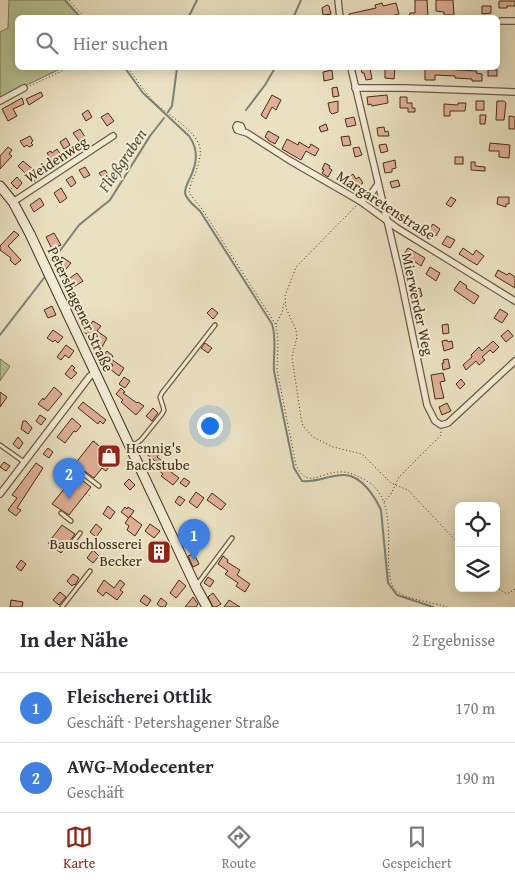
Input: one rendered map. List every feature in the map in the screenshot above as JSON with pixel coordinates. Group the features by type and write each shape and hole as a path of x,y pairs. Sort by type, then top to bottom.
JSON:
{"street":[{"path":"338,0 340,15"},
{"path":"501,21 515,21"},
{"name":"Mierwerder Weg","path":"351,70 400,275 427,405 435,421 441,425"},
{"path":"0,101 24,88"},
{"path":"355,88 515,92"},
{"name":"Margaretenstraße","path":"243,131 360,201 386,220 515,301"},
{"name":"Weidenweg","path":"13,202 113,136"},
{"path":"360,201 371,194 378,184"},
{"name":"Petershagener Straße","path":"0,186 13,202 30,234 207,607"},
{"path":"441,425 448,423 515,361"},
{"path":"0,494 90,376 96,372"}],"lane":[{"path":"131,447 141,440 162,414 164,410 160,397 162,393 215,325"},
{"path":"0,445 24,462"},
{"path":"81,472 98,486"},
{"path":"61,513 71,520"},
{"path":"70,546 80,533"},
{"path":"196,587 232,538"},
{"path":"62,607 90,571"}],"path":[{"path":"69,0 82,15"},
{"path":"24,88 64,70"},
{"path":"130,70 156,104 172,116 196,139 200,147 199,160 189,193 202,209 276,325 278,339 277,370 296,465 300,474 309,478 339,472 353,474 375,487 384,502 388,522 390,582 399,593 431,604 447,607"},
{"path":"10,189 14,186"},
{"path":"276,325 296,267 360,201"},
{"path":"284,302 296,330 297,337 293,349 292,363 303,426 313,437 333,447 362,454 395,485 408,490 455,540"},
{"path":"384,502 388,500 398,477 441,435 441,425"},
{"path":"94,441 116,459 115,461"},
{"path":"86,493 90,496"},
{"path":"500,590 505,594 514,590"}],"green space":[{"path":"9,0 64,0 78,15 15,15 15,70 58,70 0,98 0,32 8,28"},
{"path":"0,359 10,366 0,381"}],"building":[{"path":"415,0 427,0 428,15 410,15 410,13 415,13"},
{"path":"436,0 453,0 454,15 444,15 444,12 436,11"},
{"path":"499,1 515,1 515,6 499,8"},
{"path":"382,3 383,6 396,3 399,14 349,15 376,8 375,5"},
{"path":"327,5 331,14 323,15 322,8"},
{"path":"482,6 491,6 491,13 482,14"},
{"path":"332,70 333,79 324,81 323,72"},
{"path":"361,70 370,70 372,79 366,80 364,73 362,73"},
{"path":"385,70 395,70 394,79 385,78"},
{"path":"425,70 477,71 476,73 482,74 482,81 455,78 455,76 435,75 435,80 425,80"},
{"path":"488,70 497,70 497,76 488,76"},
{"path":"337,87 339,96 333,97 332,88"},
{"path":"41,92 43,96 29,105 26,99"},
{"path":"272,95 281,100 276,110 272,107 266,119 261,115"},
{"path":"387,95 388,103 368,105 367,97"},
{"path":"400,97 407,97 407,103 412,103 412,108 415,108 415,112 408,112 408,108 400,108"},
{"path":"22,98 24,104 13,109 17,116 8,121 2,109"},
{"path":"338,101 338,112 332,114 328,103"},
{"path":"476,101 484,101 484,110 476,110"},
{"path":"497,101 504,101 506,103 504,120 496,120"},
{"path":"458,103 466,103 465,111 450,111 450,116 444,116 444,104 458,105"},
{"path":"88,110 92,117 86,121 82,114"},
{"path":"108,113 114,121 107,126 101,117"},
{"path":"480,115 486,115 485,124 480,124"},
{"path":"509,116 515,117 515,129 509,129"},
{"path":"354,117 356,125 347,127 345,119"},
{"path":"326,124 328,130 321,132 319,127"},
{"path":"384,127 385,132 388,131 389,136 378,136 377,128"},
{"path":"80,129 85,137 79,141 73,133"},
{"path":"268,131 279,137 275,144 265,137"},
{"path":"30,136 33,145 24,147 20,141"},
{"path":"349,136 351,145 343,146 341,137"},
{"path":"66,138 70,145 64,149 60,142"},
{"path":"287,139 298,145 299,142 309,148 311,144 319,149 315,156 306,151 301,160 282,149"},
{"path":"490,143 510,145 509,158 499,157 499,151 489,151"},
{"path":"386,144 388,151 381,153 379,145"},
{"path":"8,147 12,150 9,154 12,156 0,169 0,156"},
{"path":"359,147 362,155 355,157 353,148"},
{"path":"57,149 61,155 52,161 47,153 51,151 52,153"},
{"path":"455,157 463,157 463,164 455,164"},
{"path":"395,160 396,168 392,169 392,172 385,173 383,163"},
{"path":"23,161 35,171 39,178 31,183 27,179 29,177 18,166"},
{"path":"471,162 475,162 475,166 485,167 485,171 471,170"},
{"path":"325,163 332,170 328,177 322,173"},
{"path":"85,167 90,175 84,178 79,170"},
{"path":"105,170 109,176 104,180 99,173"},
{"path":"353,174 356,179 359,177 363,183 353,190 348,178"},
{"path":"72,176 76,183 71,187 66,180"},
{"path":"17,177 22,183 17,189 11,183"},
{"path":"398,180 400,186 392,188 390,182"},
{"path":"61,188 67,198 60,203 54,193"},
{"path":"451,197 456,200 451,207 446,204"},
{"path":"498,197 509,197 509,204 506,204 506,207 497,204"},
{"path":"40,198 44,205 34,212 30,205"},
{"path":"433,224 440,229 436,236 428,231"},
{"path":"14,231 19,235 8,246 21,260 15,265 10,260 11,258 0,250 0,246"},
{"path":"54,233 61,245 52,249 46,237"},
{"path":"447,236 455,240 450,248 442,244"},
{"path":"408,248 425,258 421,266 404,254"},
{"path":"463,248 473,255 476,250 484,256 477,265 459,254"},
{"path":"62,257 71,263 66,269 58,263"},
{"path":"430,267 440,273 436,281 426,274"},
{"path":"498,270 515,277 515,288 495,276"},
{"path":"77,273 83,281 72,288 67,280"},
{"path":"460,281 467,286 466,288 479,296 474,304 454,290"},
{"path":"420,288 422,296 414,298 413,290"},
{"path":"52,306 56,315 48,318 44,310"},
{"path":"212,308 218,313 213,319 207,313"},
{"path":"500,309 508,314 502,323 494,318"},
{"path":"93,321 101,326 97,331 107,338 102,347 83,331"},
{"path":"448,324 449,333 443,334 442,325"},
{"path":"53,330 63,337 58,343 47,338"},
{"path":"508,330 513,336 506,342 501,336"},
{"path":"447,340 448,342 452,341 453,348 444,351 442,341"},
{"path":"493,341 499,347 493,353 490,350 482,357 485,360 479,365 476,361 466,370 463,365 472,357 471,355 479,347 482,351"},
{"path":"205,343 212,348 208,353 201,348"},
{"path":"66,345 74,351 69,358 65,355 61,360 57,357"},
{"path":"107,351 113,356 111,359 124,368 119,376 110,369 113,365 102,357"},
{"path":"448,359 450,368 443,370 443,360"},
{"path":"72,365 75,368 73,370 77,373 71,379 65,374"},
{"path":"443,373 445,381 440,382 444,398 435,399 431,375"},
{"path":"124,377 130,381 125,388 119,384"},
{"path":"461,379 465,384 460,389 456,384"},
{"path":"54,387 62,394 48,411 38,404 43,398 44,400"},
{"path":"121,388 125,392 123,393 144,406 136,415 121,402 123,400 116,394"},
{"path":"0,392 7,397 0,407"},
{"path":"83,402 106,420 103,424 100,421 98,424 78,408"},
{"path":"447,403 451,411 442,415 439,407"},
{"path":"153,408 158,413 152,421 146,416"},
{"path":"40,415 46,419 41,425 36,421"},
{"path":"72,418 81,426 76,432 74,431 65,443 57,437"},
{"path":"23,421 26,421 32,428 28,434 21,429"},
{"path":"18,437 23,443 19,449 13,444"},
{"path":"93,441 115,459 106,471 102,468 94,478 75,464"},
{"path":"152,447 160,453 157,457 169,466 167,469 179,478 173,485 161,476 163,474 156,468 159,464 145,453"},
{"path":"48,448 53,452 49,458 43,454"},
{"path":"4,462 10,466 6,471 0,467"},
{"path":"36,463 43,468 17,508 21,510 16,516 8,510 17,498 12,495"},
{"path":"75,475 91,487 69,515 52,504"},
{"path":"184,478 190,482 186,487 180,483"},
{"path":"129,479 135,485 130,490 124,484"},
{"path":"196,492 204,498 197,508 189,502"},
{"path":"212,493 226,504 221,510 207,500"},
{"path":"179,496 185,500 180,506 175,502"},
{"path":"108,506 115,512 110,519 103,514"},
{"path":"125,507 134,511 129,518 121,512"},
{"path":"130,516 142,525 135,536 127,530 129,526 125,523"},
{"path":"96,524 102,529 96,537 90,532"},
{"path":"150,524 160,531 154,538 145,531"},
{"path":"62,525 75,534 61,553 48,543"},
{"path":"191,527 199,538 193,543 185,532"},
{"name":"Bauschlosserei Becker","path":"158,546 165,551 161,557 154,552"},
{"path":"93,550 99,556 93,563 87,558"},
{"path":"194,554 199,564 193,567 188,556"},
{"path":"223,556 228,560 227,562 240,570 237,575 250,584 245,592 236,586 238,583 225,574 228,571 218,564"},
{"path":"21,560 26,564 21,571 16,567"},
{"path":"73,574 79,578 75,585 72,586 67,581"},
{"path":"208,577 214,581 210,587 204,583"},
{"path":"104,580 114,588 120,580 125,584 120,590 123,592 117,600 106,592 103,596 97,591"},
{"path":"179,580 186,586 176,598 170,593"},
{"path":"60,592 66,597 59,605 53,600"},
{"path":"213,593 221,604 216,607 213,607 208,597"},
{"path":"144,595 151,600 147,606 140,601"},
{"path":"193,597 198,604 196,607 185,607"},
{"path":"161,598 167,603 165,607 157,604"},
{"path":"11,600 23,602 22,607 10,607"},
{"path":"229,600 240,607 224,607"}],"waterway":[{"path":"65,0 78,15"},
{"path":"190,15 197,0"},
{"path":"294,15 301,0"},
{"path":"126,70 143,93 192,141 196,157 186,187 186,196 200,211 272,324 275,341 274,371 294,468 302,481 313,481 345,475 351,476 362,483 371,493 381,510 388,583 397,595 433,607"},
{"path":"168,112 172,106 177,70"},
{"path":"246,110 274,70"},
{"name":"Fließgraben","path":"59,252 79,225 110,200 150,136 164,118"},
{"name":"Fließgraben","path":"0,335 44,278"}],"place":[{"name":"Hennig's Backstube","path":"109,456"},
{"name":"AWG-Modecenter","path":"69,499"},
{"name":"Bauschlosserei Becker","path":"159,552"},
{"name":"Fleischerei Ottlik","path":"194,560"}]}
